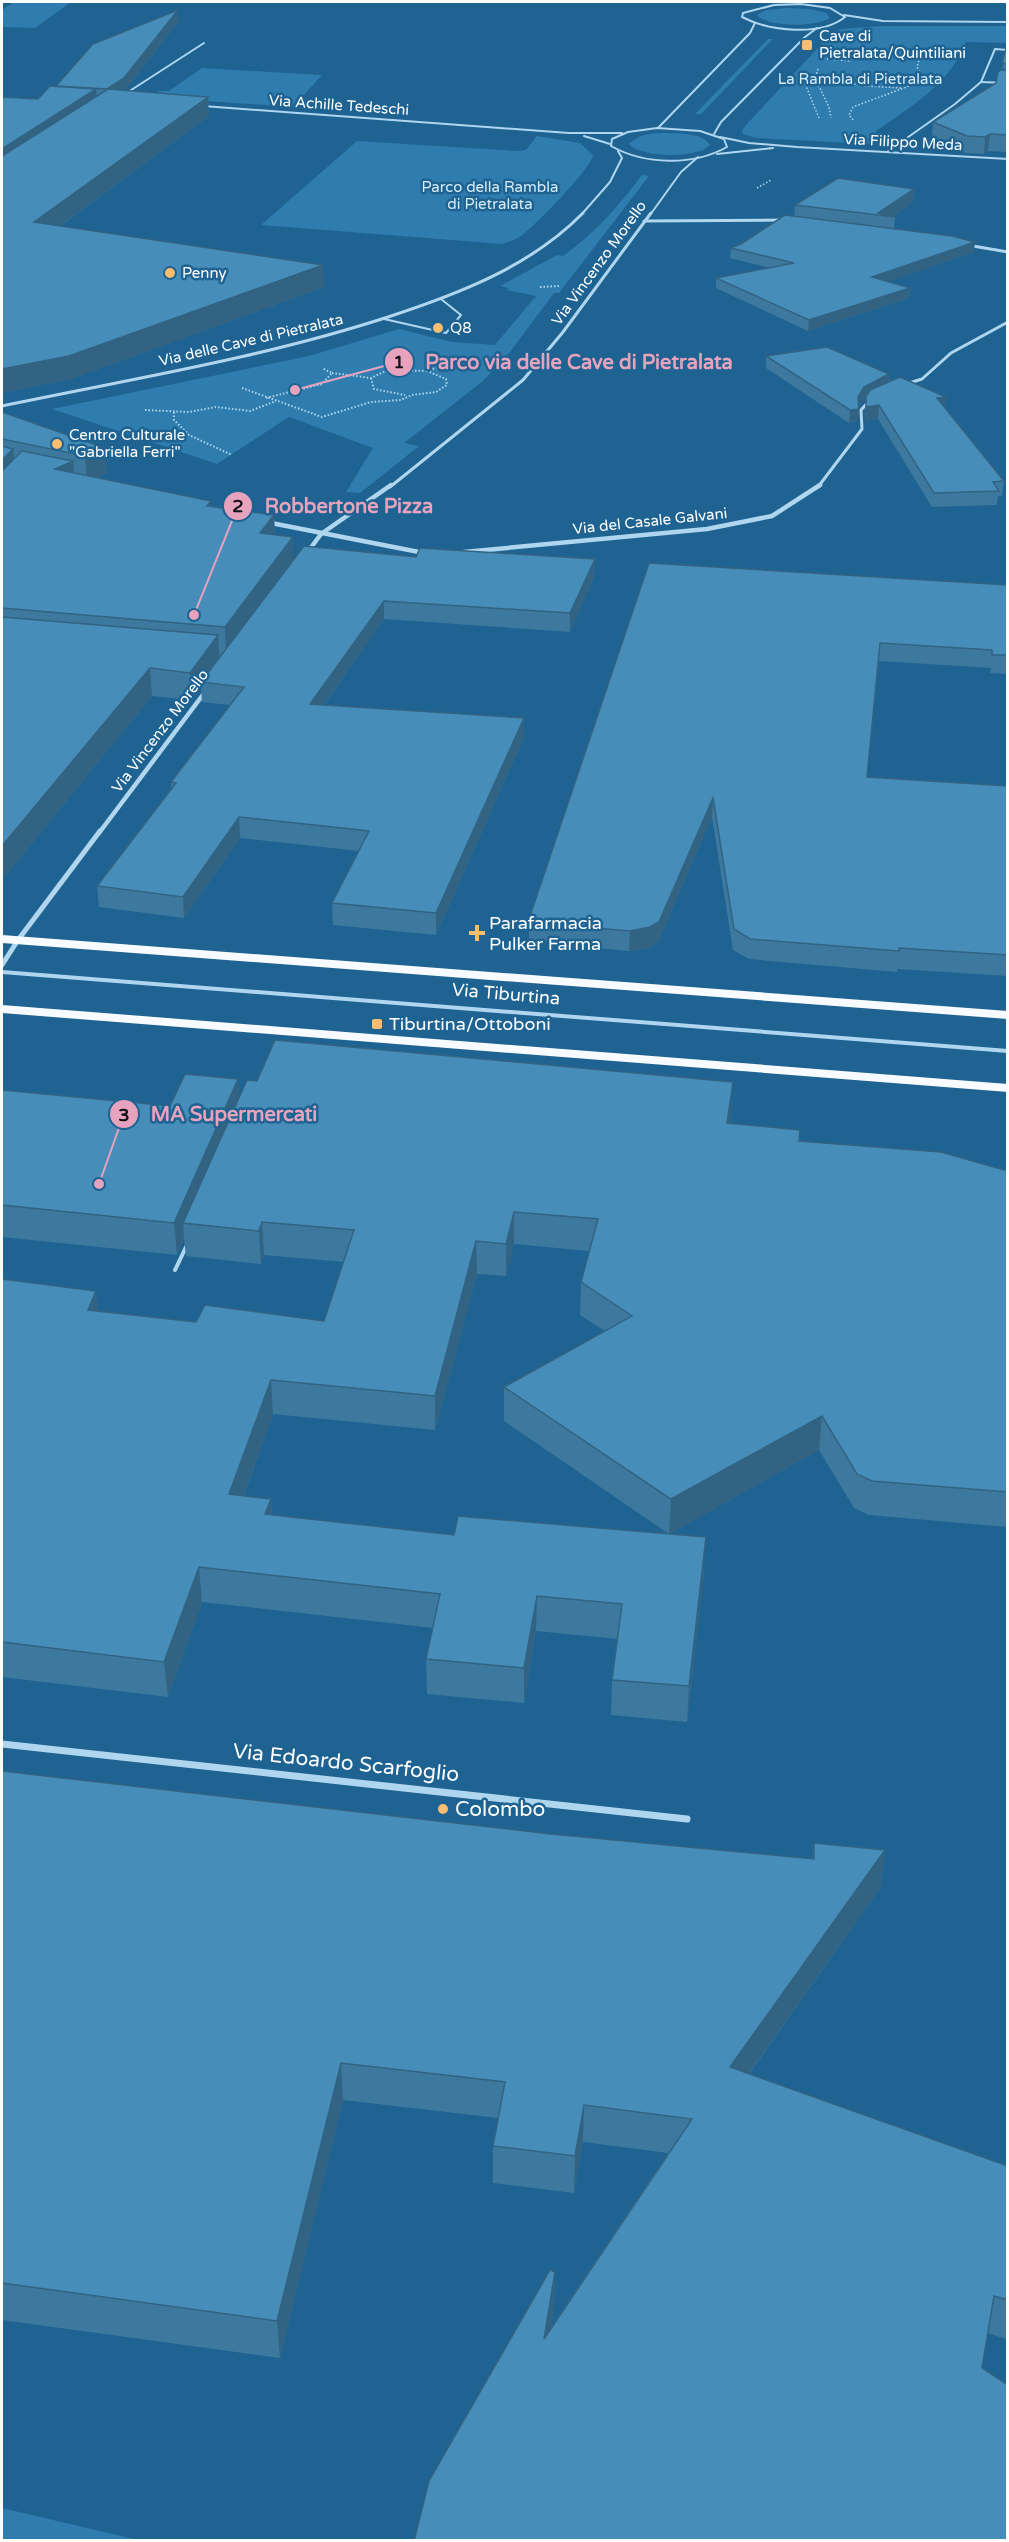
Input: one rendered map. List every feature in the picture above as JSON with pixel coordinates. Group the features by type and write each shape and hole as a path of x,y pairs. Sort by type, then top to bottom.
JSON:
{"main road":[{"name":"Via Tiburtina","path":"2,939 1008,1015"},
{"path":"2,1009 278,1035 1008,1088"}],"street":[{"path":"778,2 783,5"},
{"path":"844,15 843,21 820,27 786,28 755,23 744,19 743,13 757,8 783,5 825,8 844,15 883,21 1008,22"},
{"path":"657,128 750,33 755,23"},
{"path":"714,134 716,128 729,114 805,37 820,27"},
{"path":"119,97 204,43"},
{"path":"886,152 955,104 981,82 995,50 1008,50"},
{"path":"981,82 1008,83"},
{"name":"Via Achille Tedeschi","path":"193,105 569,133 622,133 657,128"},
{"name":"Via Filippo Meda","path":"657,128 693,130 749,143 1008,159"},
{"name":"Via Achille Tedeschi","path":"569,133 610,144"},
{"path":"618,152 610,144 615,136 622,133"},
{"path":"713,154 727,147 726,141 720,137"},
{"name":"Via Filippo Meda","path":"618,152 650,159 698,157 797,147"},
{"name":"Via delle Cave di Pietralata","path":"2,406 293,346 384,320 441,299 506,270 566,231 596,199 620,168 622,158 618,152"},
{"name":"Via Vincenzo Morello","path":"300,562 321,534 374,501 523,380 563,332 681,172 698,157"},
{"path":"644,221 775,219 793,221"},
{"path":"957,243 1008,252"},
{"path":"902,386 922,379 951,353 1008,322"},
{"name":"Via del Casale Galvani","path":"453,553 707,529 772,516 822,484 862,429 861,410 866,401 874,397"},
{"path":"254,520 433,553"},
{"name":"Via Vincenzo Morello","path":"18,940 210,685"},
{"path":"2,965 18,940"},
{"name":"Via Edoardo Scarfoglio","path":"2,1744 687,1819"}],"lane":[{"path":"384,320 446,333 461,315 441,299"},
{"name":"Via Tiburtina","path":"2,972 1008,1052"},
{"path":"176,1270 189,1239"}],"path":[{"path":"857,125 849,115 853,107 920,82 922,78 917,67 923,49"},
{"path":"831,53 823,59 850,61"},
{"path":"818,69 815,78 829,107 831,125"},
{"path":"803,75 817,109 818,125"},
{"path":"815,78 866,86 905,88"},
{"path":"754,190 773,179"},
{"path":"388,370 388,355 396,350"},
{"path":"316,363 332,373 370,378 388,370 427,370 449,363"},
{"path":"198,366 251,393 322,417 371,402 401,400 406,396"},
{"path":"370,378 374,389 406,396 428,394 447,385 446,379 427,370"},
{"path":"266,398 322,384 332,373"},
{"path":"143,410 174,412 216,407 250,411 277,401"},
{"path":"174,412 174,420 189,435 232,455"}],"green space":[{"path":"14,2 71,2 35,28 2,27 2,10"},
{"path":"810,9 826,13 830,18 814,23 792,25 771,22 757,15 766,10"},
{"name":"La Rambla di Pietralata","path":"881,26 1007,26 1007,43 966,42 950,71 939,83 875,132 884,134 869,144 756,138 743,134 742,131 746,125 831,34 840,29"},
{"path":"768,39 773,39 701,114 695,114"},
{"path":"202,68 322,75 293,107 148,97 159,91 169,91"},
{"path":"670,133 698,136 710,145 694,153 670,155 645,152 629,144 646,135"},
{"name":"Parco della Rambla di Pietralata","path":"537,136 580,143 593,155 573,184 528,231 503,244 261,225 357,141 518,151 526,150"},
{"path":"642,175 649,176 559,293 554,293 510,352 483,381 404,443 419,446 360,493 346,492 373,448 289,417 217,464 52,409 309,356 399,329 452,342 495,345 536,296 507,290 509,288 500,286 557,255 563,256 575,247 606,219"},
{"path":"2,2508 138,2540 2,2540"}],"building":[{"path":"178,10 124,78 107,89 56,86 93,44"},
{"path":"1008,42 1008,64 1002,63"},
{"path":"1008,70 1008,135 967,136 933,122 996,83 998,72"},
{"path":"50,86 96,89 2,149 2,97 38,99"},
{"path":"108,89 208,97 34,222 323,265 69,356 2,369 2,156"},
{"path":"838,178 914,189 878,213 895,217 795,205"},
{"path":"785,215 952,236 975,242 872,277 910,288 809,320 716,278 794,263 731,248 741,244"},
{"path":"827,347 889,374 864,387 858,397 859,409 850,410 766,356"},
{"path":"900,377 946,397 937,398 1004,481 993,482 999,491 934,493 879,405 866,407 866,397 870,390"},
{"path":"2,412 105,448 85,456 2,439"},
{"path":"2,446 13,449 2,460"},
{"path":"22,451 73,461 55,469 211,501 207,506 274,515 260,533 293,537 225,627 2,608 2,471"},
{"path":"304,546 416,557 420,548 595,559 570,613 384,601 310,704 524,718 436,913 332,903 369,831 239,817 183,897 97,886 176,783 171,782 244,687 201,682"},
{"path":"649,563 1008,585 1008,655 992,655 992,650 880,643 867,777 1008,786 1008,955 899,948 899,951 750,939 734,929 713,798 659,922 650,927 630,931 549,924 550,921 529,919"},
{"path":"2,617 218,635 190,673 150,668 2,846"},
{"path":"275,1040 733,1082 727,1123 800,1130 799,1141 941,1152 1008,1171 1008,1492 872,1481 857,1474 822,1416 671,1499 504,1387 632,1316 581,1282 598,1219 514,1212 506,1244 476,1241 435,1396 271,1380 229,1494 271,1499 265,1514 454,1535 458,1516 706,1537 689,1686 612,1680 622,1604 537,1596 524,1668 426,1659 440,1594 199,1567 164,1662 2,1642 2,1279 96,1291 88,1310 196,1322 205,1305 324,1321 354,1230 262,1222 259,1231 183,1223 247,1080 257,1081"},
{"path":"185,1074 238,1079 174,1223 2,1205 2,1090 170,1106"},
{"path":"2,1771 551,1834 814,1859 814,1843 885,1850 730,2067 1008,2166 1008,2300 994,2296 982,2368 1008,2385 1008,2541 414,2541 429,2481 550,2270 555,2272 544,2339 692,2119 584,2105 575,2156 493,2146 505,2082 341,2063 277,2321 2,2283"}],"place":[{"name":"Cave di Pietralata/Quintiliani","path":"807,45"},
{"name":"Penny","path":"170,273"},
{"name":"Q8","path":"438,328"},
{"name":"Parco via delle Cave di Pietralata","path":"295,390"},
{"name":"Centro Culturale \"Gabriella Ferri\"","path":"57,444"},
{"name":"Robbertone Pizza","path":"194,615"},
{"name":"Parafarmacia Pulker Farma","path":"477,933"},
{"name":"Tiburtina/Ottoboni","path":"377,1024"},
{"name":"MA Supermercati","path":"99,1184"},
{"name":"Colombo","path":"443,1809"}]}
